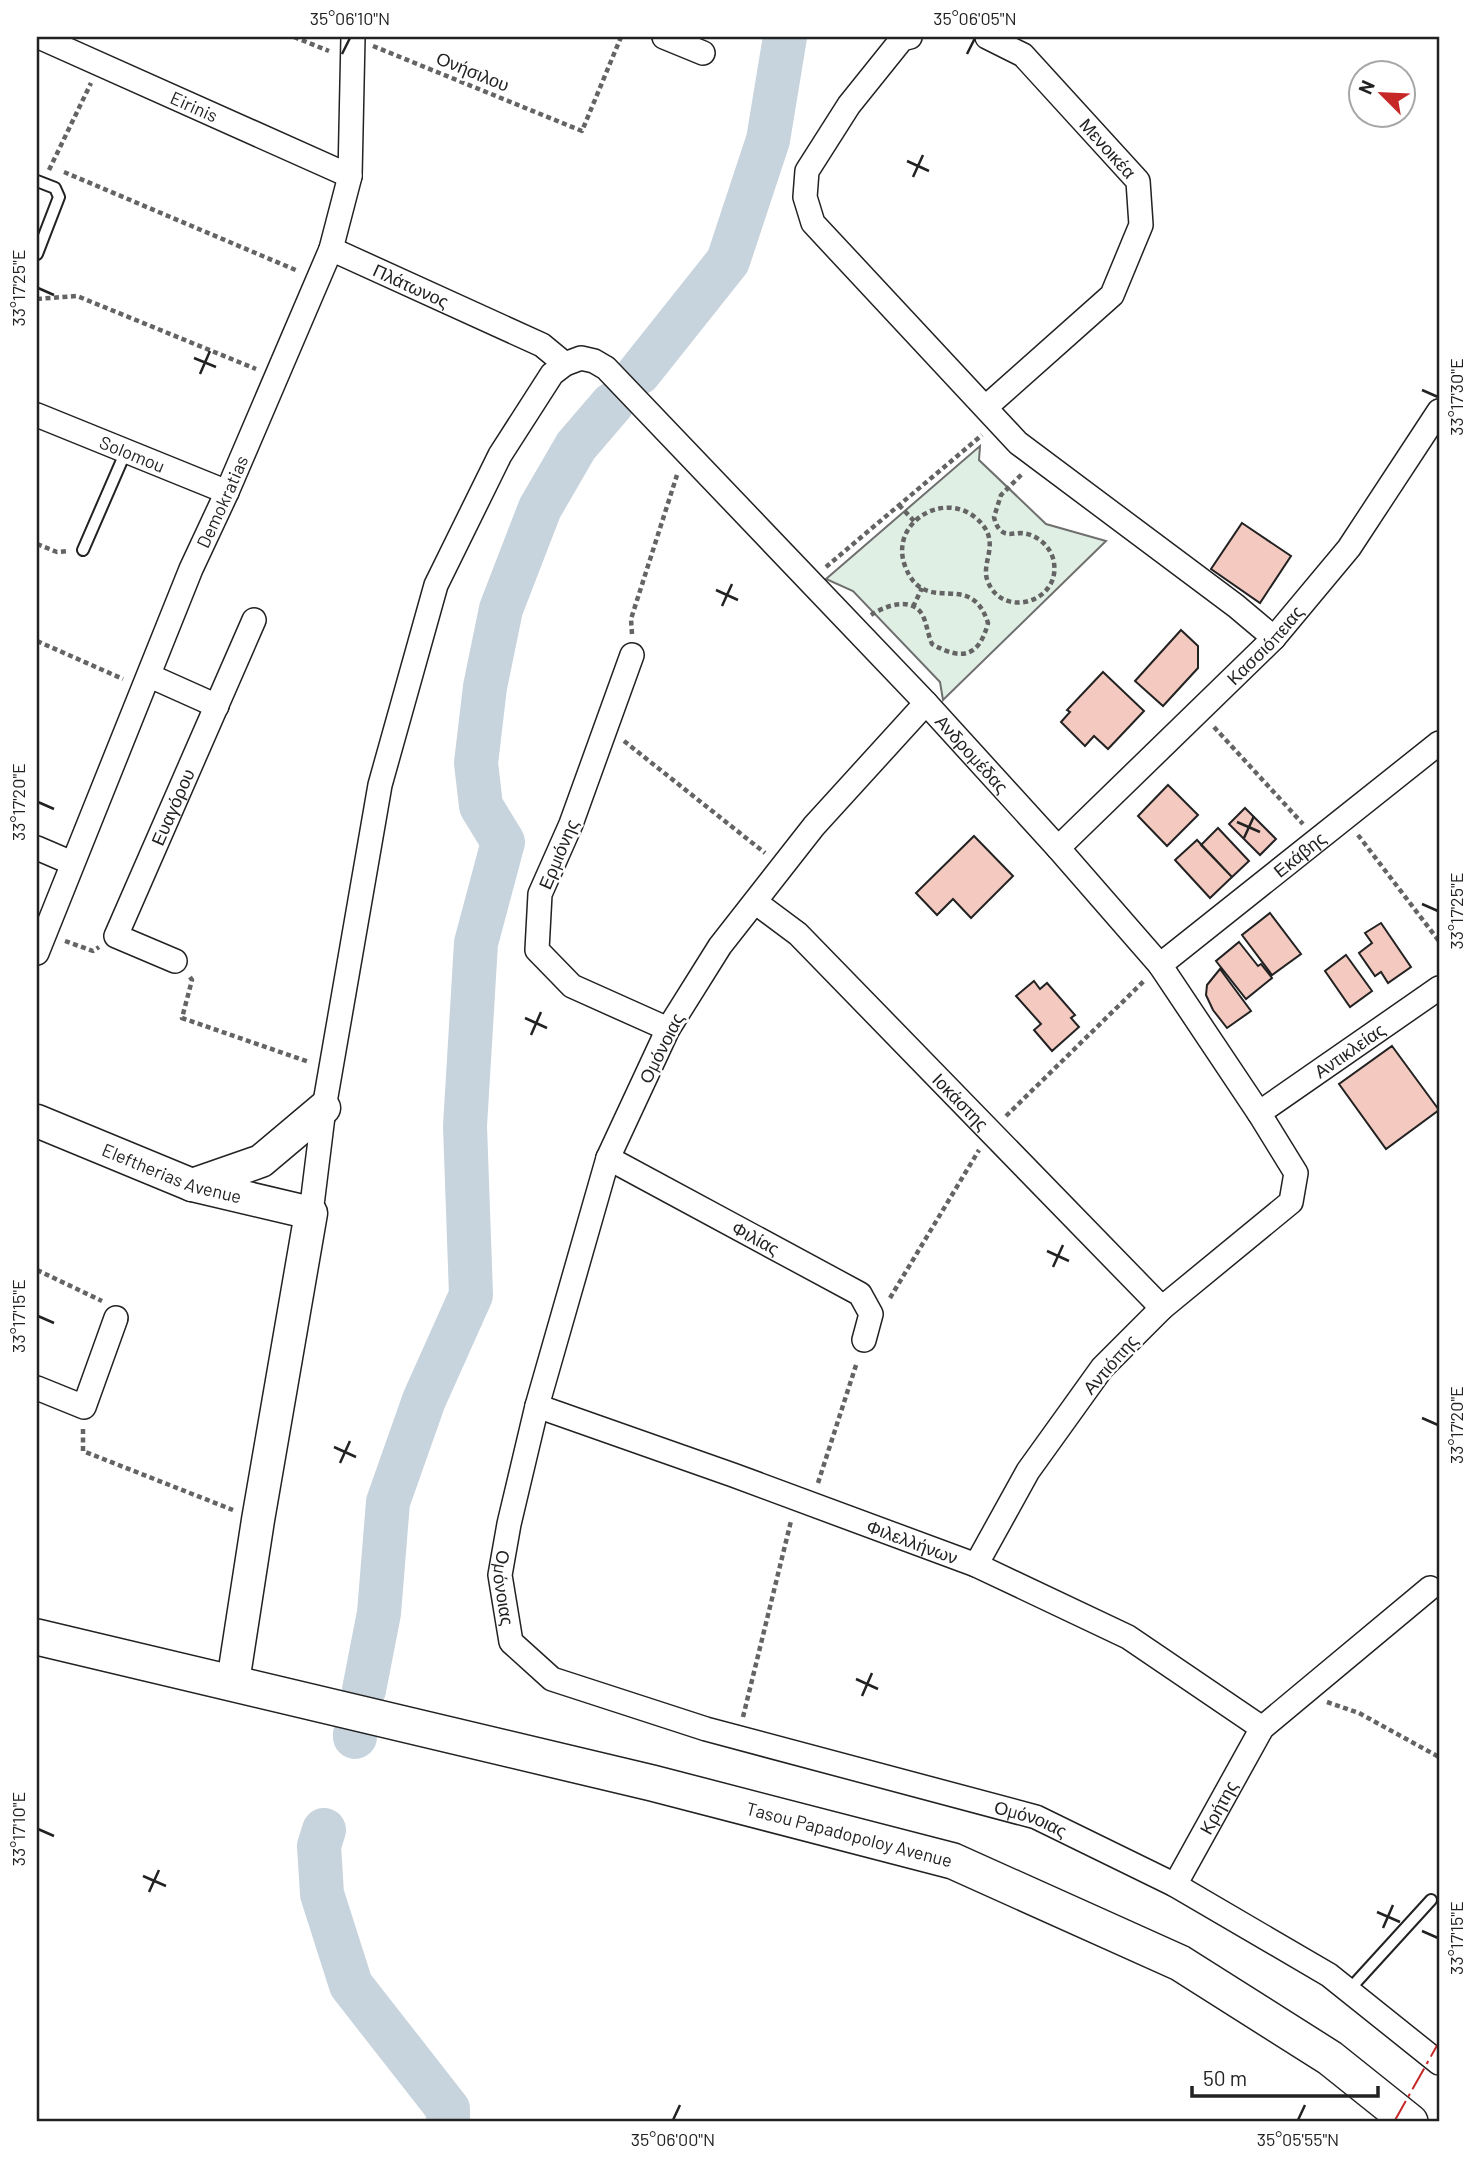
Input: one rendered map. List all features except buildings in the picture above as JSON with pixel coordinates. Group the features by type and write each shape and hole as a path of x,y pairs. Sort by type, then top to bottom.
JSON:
{"main road":[{"path":"192,1185 261,1161 324,1108"},
{"name":"Eleftherias Avenue","path":"37,1121 192,1185 310,1213"},
{"path":"233,1682 310,1213"},
{"name":"Tasou Papadopoloy Avenue","path":"37,1637 652,1783 953,1861 1180,1963 1330,2058 1410,2122"}],"street":[{"name":"Demokratias","path":"40,943 191,569 227,492 331,249 350,176 353,37"},
{"path":"664,37 703,53"},
{"path":"910,37 902,39 849,105 807,171 805,197 813,223 1018,443 1236,606 1274,638"},
{"name":"Μενοικέα","path":"987,37 1023,55 1138,181 1141,225 1112,295 992,414"},
{"name":"Eirinis","path":"49,39 350,176"},
{"name":"Πλάτωνος","path":"331,249 573,361"},
{"path":"310,1213 330,1069 380,785 436,585 500,455 552,374 573,361"},
{"name":"Ανδρομέδας","path":"573,361 594,362 606,368 926,703 1160,965 1296,1173 1291,1202"},
{"name":"Κασσιόπειας","path":"1058,848 1274,638 1349,548 1439,411"},
{"name":"Solomou","path":"37,415 227,492"},
{"name":"Ευαγόρου","path":"116,936 254,620"},
{"name":"Ερμιόνης","path":"632,655 571,824 540,894 537,950 572,986 668,1029"},
{"path":"147,682 217,706"},
{"name":"Ομόνοιας","path":"926,703 814,826 720,946 668,1029 607,1158 537,1406 509,1524 500,1575 511,1642 552,1679 738,1738 1036,1818 1175,1885 1329,1975 1439,2063"},
{"name":"Εκάβης","path":"1160,965 1439,743"},
{"path":"37,848 72,863"},
{"name":"Ιοκάστης","path":"755,902 798,934 1162,1308"},
{"path":"116,936 175,961"},
{"name":"Αντικλείας","path":"1259,1113 1439,988"},
{"name":"Φιλίας","path":"607,1158 860,1294 871,1314 864,1340"},
{"name":"Αντιόπης","path":"976,1566 1028,1471 1095,1378 1162,1308 1291,1202"},
{"path":"37,1388 83,1407 116,1318"},
{"name":"Φιλελλήνων","path":"537,1406 804,1501 976,1566 1128,1637 1262,1728"},
{"path":"1262,1728 1430,1588"},
{"name":"Κρήτης","path":"1175,1885 1262,1728"}],"lane":[{"path":"37,254 59,197 55,188 39,182"},
{"path":"83,550 126,451"},
{"path":"1348,1990 1431,1900"}],"path":[{"path":"294,37 353,60"},
{"name":"Ονήσιλου","path":"353,37 582,131 621,37"},
{"path":"39,182 50,166 100,64"},
{"path":"50,166 318,279"},
{"path":"37,299 77,296 276,377"},
{"path":"809,581 899,505 992,414"},
{"path":"632,655 631,619 684,450"},
{"path":"855,629 878,610 893,604 913,607 922,615 932,644 953,654 974,651 979,647 988,623 978,602 968,595 939,595 922,588 911,578 904,565 905,535 924,512 938,507 953,507 967,512 985,529 990,548 985,570 986,580 1000,598 1011,602 1033,601 1050,585 1054,574 1051,551 1034,536 1004,533 994,517 1002,495 1039,459"},
{"path":"899,505 914,521"},
{"path":"985,529 996,524"},
{"path":"37,544 57,552 83,550"},
{"path":"913,607 922,588"},
{"path":"37,642 147,682"},
{"path":"1199,711 1317,840"},
{"path":"606,727 782,866"},
{"path":"1345,817 1439,941"},
{"path":"40,943 93,951 116,936"},
{"path":"175,961 192,979 183,1018 330,1069"},
{"path":"738,1738 804,1501 864,1340 990,1131 1160,965"},
{"path":"37,1270 100,1298 116,1318"},
{"path":"83,1407 83,1451 258,1520"},
{"path":"1302,1694 1359,1713 1439,1757"}],"green space":[{"path":"980,446 979,460 1046,524 1106,541 943,700 940,682 853,591 826,579"}],"waterway":[{"path":"639,373 728,261 768,140 785,37"},
{"path":"364,1690 379,1613 388,1502 424,1400 471,1295 465,1126 476,943 503,842 481,806 476,763 485,687 501,609 540,508 576,446 612,404"},
{"path":"324,1830 319,1846 322,1894 351,1985 448,2109 448,2122"}],"power":[{"path":"1394,2122 1439,2042"}]}
